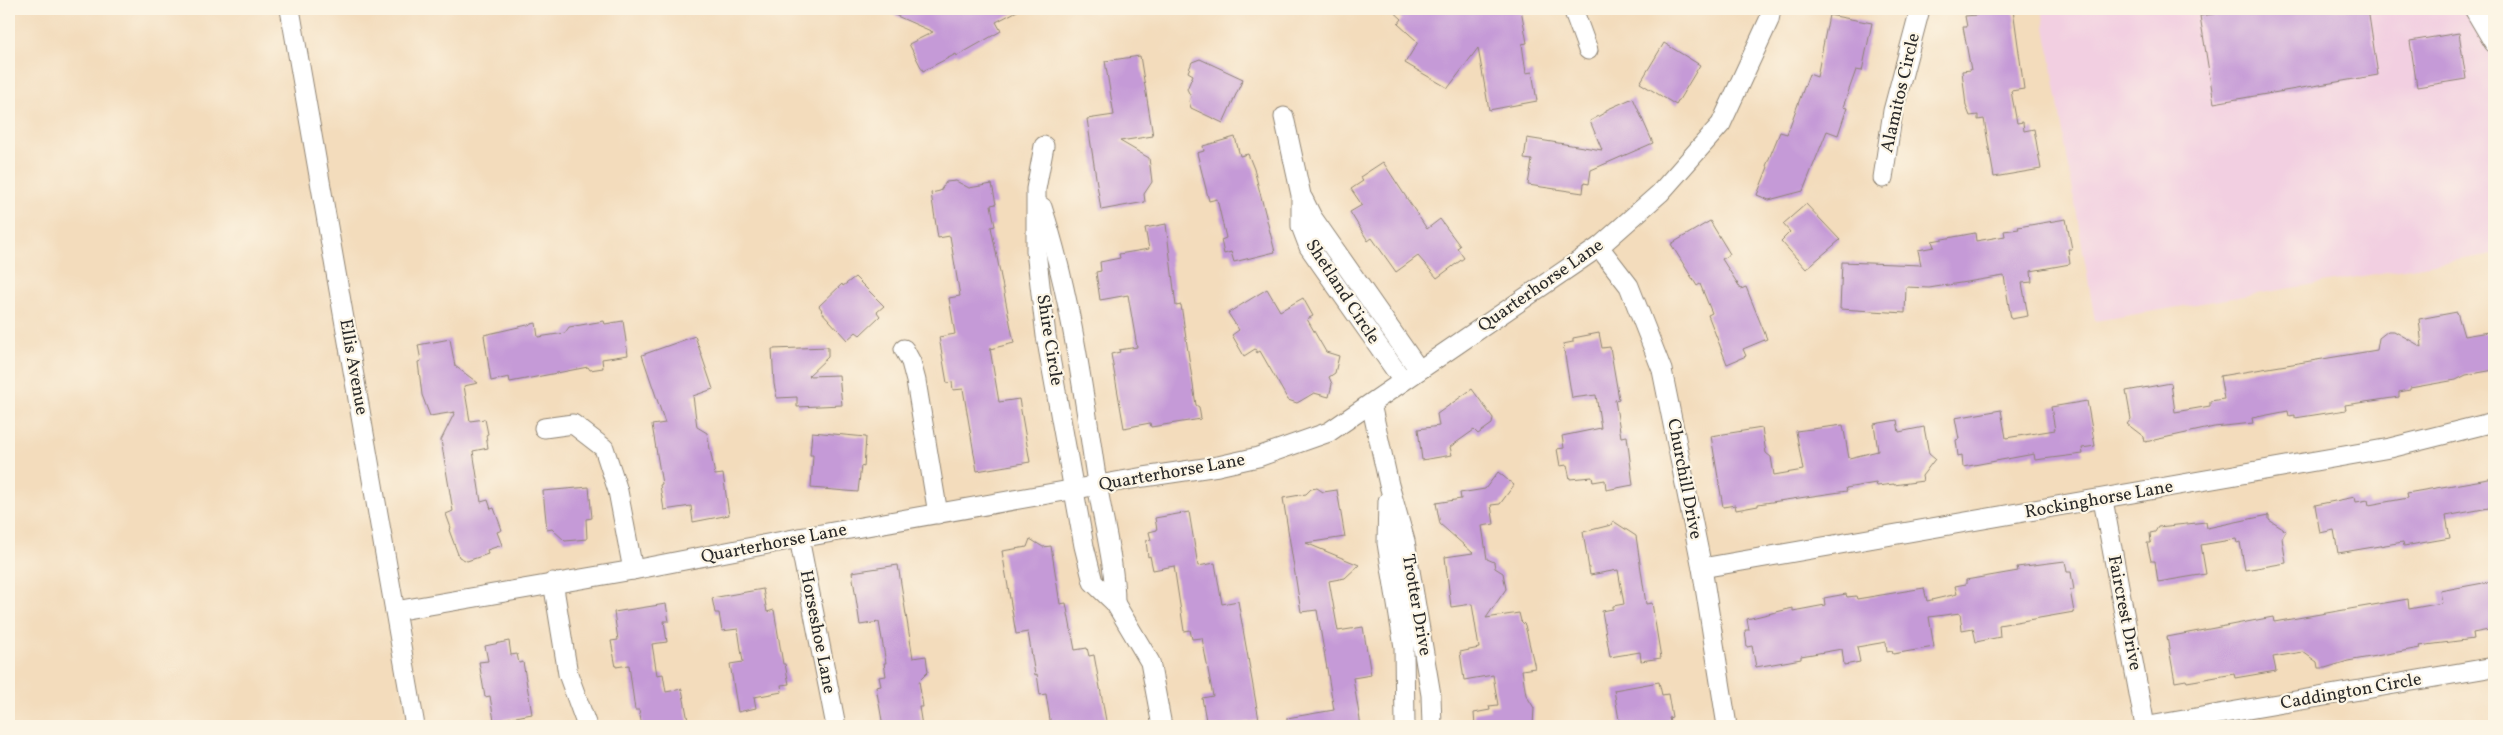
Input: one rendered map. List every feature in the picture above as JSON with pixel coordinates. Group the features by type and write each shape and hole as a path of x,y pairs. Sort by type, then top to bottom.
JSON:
{"street":[{"name":"Ellis Avenue","path":"290,9 416,726"},
{"path":"1573,9 1588,50"},
{"name":"Quarterhorse Lane","path":"395,611 553,582 632,570 798,538 1218,466 1258,457 1329,432 1599,247 1660,193 1721,124 1769,20 1771,9"},
{"name":"Alamitos Circle","path":"1883,178 1893,111 1920,9"},
{"path":"2474,9 2494,43"},
{"name":"Shetland Circle","path":"1284,117 1301,195 1301,226 1309,247 1403,382"},
{"name":"Shire Circle","path":"1044,146 1036,189 1036,250 1046,336 1093,582 1115,603 1150,662 1162,726"},
{"name":"Shire Circle","path":"1036,189 1055,247 1068,299 1098,486 1115,577 1115,603"},
{"name":"Shetland Circle","path":"1301,195 1312,217 1419,370"},
{"name":"Churchill Drive","path":"1599,247 1629,286 1662,370 1702,568 1727,726"},
{"path":"904,349 911,362 916,381 938,514"},
{"name":"Trotter Drive","path":"1371,404 1389,485 1405,541 1431,695 1432,726"},
{"name":"Rockinghorse Lane","path":"1702,568 2103,500 2390,448 2494,422"},
{"path":"544,428 573,424 604,448 618,491 632,570"},
{"name":"Trotter Drive","path":"1389,485 1387,543 1404,646 1406,726"},
{"name":"Faircrest Drive","path":"2103,500 2145,726"},
{"name":"Horseshoe Lane","path":"798,538 836,726"},
{"path":"553,582 568,674 587,726"},
{"name":"Caddington Circle","path":"2149,726 2494,667"}],"shaded area":[{"path":"2042,9 2494,9 2494,254 2095,321"}],"building":[{"path":"881,9 1021,9 996,22 1001,31 957,56 956,54 923,71 909,44 933,32"},
{"path":"1391,9 1521,9 1527,43 1522,44 1526,73 1532,72 1537,101 1489,110 1478,48 1448,88 1405,63 1418,42 1398,24 1402,19"},
{"path":"2013,9 2024,89 2011,91 2017,123 2023,122 2024,131 2034,129 2041,169 1994,177 1984,119 1978,120 1978,115 1970,116 1966,106 1962,71 1971,70 1963,27 1967,27 1965,16 1977,15 1976,11"},
{"path":"2245,9 2368,9 2378,75 2214,103 2200,16"},
{"path":"1829,15 1872,23 1862,71 1856,70 1843,107 1847,108 1838,135 1827,131 1803,191 1769,200 1757,195 1768,167 1766,166 1780,132 1787,134 1809,74 1817,77"},
{"path":"2459,33 2466,79 2417,87 2410,41"},
{"path":"1664,43 1700,65 1676,105 1640,83"},
{"path":"1140,56 1153,136 1120,141 1149,158 1152,182 1144,194 1145,202 1101,210 1087,119 1114,115 1105,61"},
{"path":"1200,59 1243,79 1223,123 1191,108 1189,101 1191,97 1187,89 1193,75 1188,72 1192,62"},
{"path":"1633,98 1653,143 1591,170 1589,184 1584,183 1583,193 1528,185 1532,160 1524,159 1527,138 1602,150 1590,121 1606,112 1606,110"},
{"path":"1235,137 1240,156 1248,154 1254,169 1275,252 1234,262 1231,252 1224,254 1221,240 1226,238 1217,199 1209,201 1197,153 1204,151 1203,146"},
{"path":"1383,162 1427,229 1440,219 1460,246 1457,248 1464,258 1437,278 1418,256 1396,272 1372,238 1368,241 1350,212 1362,205 1351,189 1363,181 1360,177"},
{"path":"956,181 969,188 992,184 996,204 991,205 995,226 991,227 1014,343 990,349 999,402 1019,399 1030,462 977,471 963,389 953,390 952,382 947,383 939,337 955,334 949,298 960,296 950,236 938,238 931,193 940,191 946,182"},
{"path":"1806,204 1840,240 1806,269 1781,241 1790,232 1783,224"},
{"path":"2066,219 2072,249 2068,249 2070,264 2031,271 2032,282 2022,283 2028,316 2011,319 2004,276 1929,288 1906,287 1905,313 1840,309 1842,262 1921,265 1918,250 1934,247 1932,241 1975,233 1976,241 2005,236 2004,231 2019,229 2018,227"},
{"path":"1710,221 1730,254 1722,259 1741,289 1746,287 1767,339 1743,349 1746,356 1727,364 1708,315 1712,313 1700,284 1697,286 1671,244"},
{"path":"1166,224 1176,306 1181,305 1196,405 1199,407 1201,419 1151,427 1150,423 1124,428 1111,354 1120,352 1119,350 1137,347 1128,295 1100,300 1096,272 1101,271 1100,262 1120,258 1119,254 1149,249 1145,228"},
{"path":"855,277 884,306 877,312 880,316 860,335 856,332 847,340 821,311 819,306 842,284 843,286"},
{"path":"1267,289 1280,311 1303,298 1313,316 1307,319 1326,352 1339,356 1335,373 1329,377 1332,384 1329,397 1314,393 1297,403 1288,400 1260,351 1257,353 1255,349 1244,356 1232,335 1239,330 1228,313"},
{"path":"2457,312 2464,336 2494,331 2494,370 2466,375 2456,380 2410,388 2410,390 2399,392 2399,397 2345,405 2346,410 2295,418 2295,415 2289,416 2288,411 2252,418 2253,423 2214,427 2145,442 2144,437 2127,424 2131,419 2126,391 2171,383 2175,412 2210,406 2210,401 2224,399 2220,376 2377,350 2379,338 2388,331 2394,331 2422,347 2419,319"},
{"path":"604,321 605,324 623,321 628,355 602,359 603,368 590,370 588,367 510,382 509,377 491,381 484,335 536,323 538,337 565,333 569,327"},
{"path":"1599,333 1602,348 1610,347 1619,399 1615,400 1621,437 1627,436 1633,485 1606,490 1605,480 1593,482 1592,477 1570,479 1567,465 1560,466 1557,449 1564,448 1562,436 1601,428 1596,395 1572,398 1563,344 1573,342 1573,338"},
{"path":"695,336 713,389 693,396 697,427 707,433 715,475 723,474 729,515 693,522 691,506 664,510 660,485 662,484 652,425 665,423 642,355"},
{"path":"450,339 455,366 478,383 464,386 470,421 485,419 488,434 486,435 488,448 473,451 481,502 488,500 491,509 494,508 502,530 497,532 502,545 487,550 488,554 467,561 459,557 449,530 451,528 446,514 453,511 441,440 455,412 430,416 422,395 418,362 421,361 418,345"},
{"path":"828,347 828,357 808,376 839,375 842,405 797,407 797,397 777,398 774,384 772,349"},
{"path":"1472,389 1493,418 1492,424 1478,434 1474,430 1450,447 1452,455 1422,460 1418,429 1439,426 1437,414"},
{"path":"2087,401 2095,446 2082,448 2083,454 2035,460 2034,454 1963,467 1962,455 1958,456 1956,440 1959,439 1955,418 2001,410 2006,438 2055,430 2051,407"},
{"path":"1897,420 1899,432 1924,427 1929,454 1935,459 1922,476 1923,481 1877,486 1876,483 1846,488 1847,491 1758,504 1758,506 1736,510 1735,505 1723,507 1711,436 1762,428 1766,453 1771,457 1774,475 1803,470 1796,431 1843,425 1849,458 1878,451 1874,424"},
{"path":"812,432 866,437 864,467 861,466 858,492 811,488 813,455 810,455"},
{"path":"1498,472 1514,485 1500,504 1491,505 1494,524 1482,526 1487,559 1494,562 1495,568 1503,573 1506,589 1486,618 1519,613 1521,621 1525,625 1535,668 1522,670 1526,695 1534,708 1533,726 1475,726 1474,713 1490,710 1489,706 1498,705 1493,675 1464,680 1460,652 1479,648 1472,604 1451,607 1445,557 1473,553 1440,524 1436,503 1461,499 1460,493 1485,489"},
{"path":"2494,478 2494,507 2446,516 2450,538 2404,546 2403,542 2338,553 2334,530 2320,533 2315,505 2355,497 2356,502 2368,500 2369,505 2408,498 2407,493"},
{"path":"589,487 592,518 586,519 587,539 565,541 552,529 547,530 543,491"},
{"path":"1317,488 1323,492 1337,490 1345,537 1306,543 1359,565 1345,578 1329,581 1338,631 1363,627 1371,675 1353,678 1361,726 1287,726 1287,718 1334,710 1317,610 1301,612 1283,498 1306,494 1311,489"},
{"path":"1189,512 1198,566 1215,563 1222,604 1238,601 1259,720 1224,726 1207,726 1202,698 1213,696 1202,638 1192,639 1190,630 1184,631 1174,566 1153,570 1150,556 1148,557 1146,541 1151,540 1149,532 1157,530 1155,518"},
{"path":"2269,515 2269,520 2286,531 2282,538 2286,563 2245,570 2240,542 2237,543 2236,539 2201,545 2206,574 2158,582 2155,561 2151,561 2147,543 2151,543 2150,533 2155,532 2158,527 2206,522 2207,528"},
{"path":"1613,521 1636,536 1646,604 1652,603 1661,658 1641,661 1640,652 1610,657 1602,611 1624,604 1618,570 1590,575 1583,532 1611,525"},
{"path":"1030,539 1043,547 1051,546 1060,604 1066,603 1075,650 1087,648 1089,656 1094,655 1107,726 1051,726 1046,694 1040,695 1037,674 1035,675 1028,632 1016,634 1002,551 1027,547"},
{"path":"2065,561 2067,572 2071,572 2074,590 2070,590 2074,612 1999,625 2000,637 1976,642 1973,628 1962,630 1960,613 1929,617 1934,647 1893,654 1892,651 1887,652 1886,642 1857,647 1860,662 1844,665 1842,649 1801,656 1801,659 1756,667 1752,646 1747,647 1745,630 1749,630 1747,619 1793,608 1793,611 1825,605 1824,598 1846,594 1847,597 1856,596 1857,599 1924,588 1927,601 1957,594 1955,586 1966,584 1966,580 2018,571 2017,567"},
{"path":"898,565 913,658 926,656 928,672 919,681 923,707 919,707 922,726 883,726 876,687 881,686 879,677 886,676 884,663 886,663 879,622 860,625 852,572"},
{"path":"2494,581 2494,629 2473,633 2474,639 2419,646 2420,648 2348,661 2325,668 2318,668 2317,662 2303,652 2273,657 2276,671 2235,678 2234,674 2187,682 2186,680 2175,682 2167,637 2273,617 2274,622 2408,599 2409,609 2442,603 2440,591"},
{"path":"763,589 767,612 774,610 783,664 785,664 789,684 781,685 782,692 754,697 756,708 738,712 730,664 743,662 738,629 722,631 719,613 715,613 712,598"},
{"path":"666,604 669,621 664,621 667,642 652,644 657,675 663,674 666,692 682,689 689,726 642,726 639,710 635,710 629,665 616,667 611,641 618,640 614,612"},
{"path":"509,641 511,655 517,654 519,663 523,662 532,714 494,721 490,696 485,697 479,662 488,661 485,646"},
{"path":"1659,682 1662,695 1668,694 1672,717 1669,718 1671,726 1620,726 1614,690"}]}
